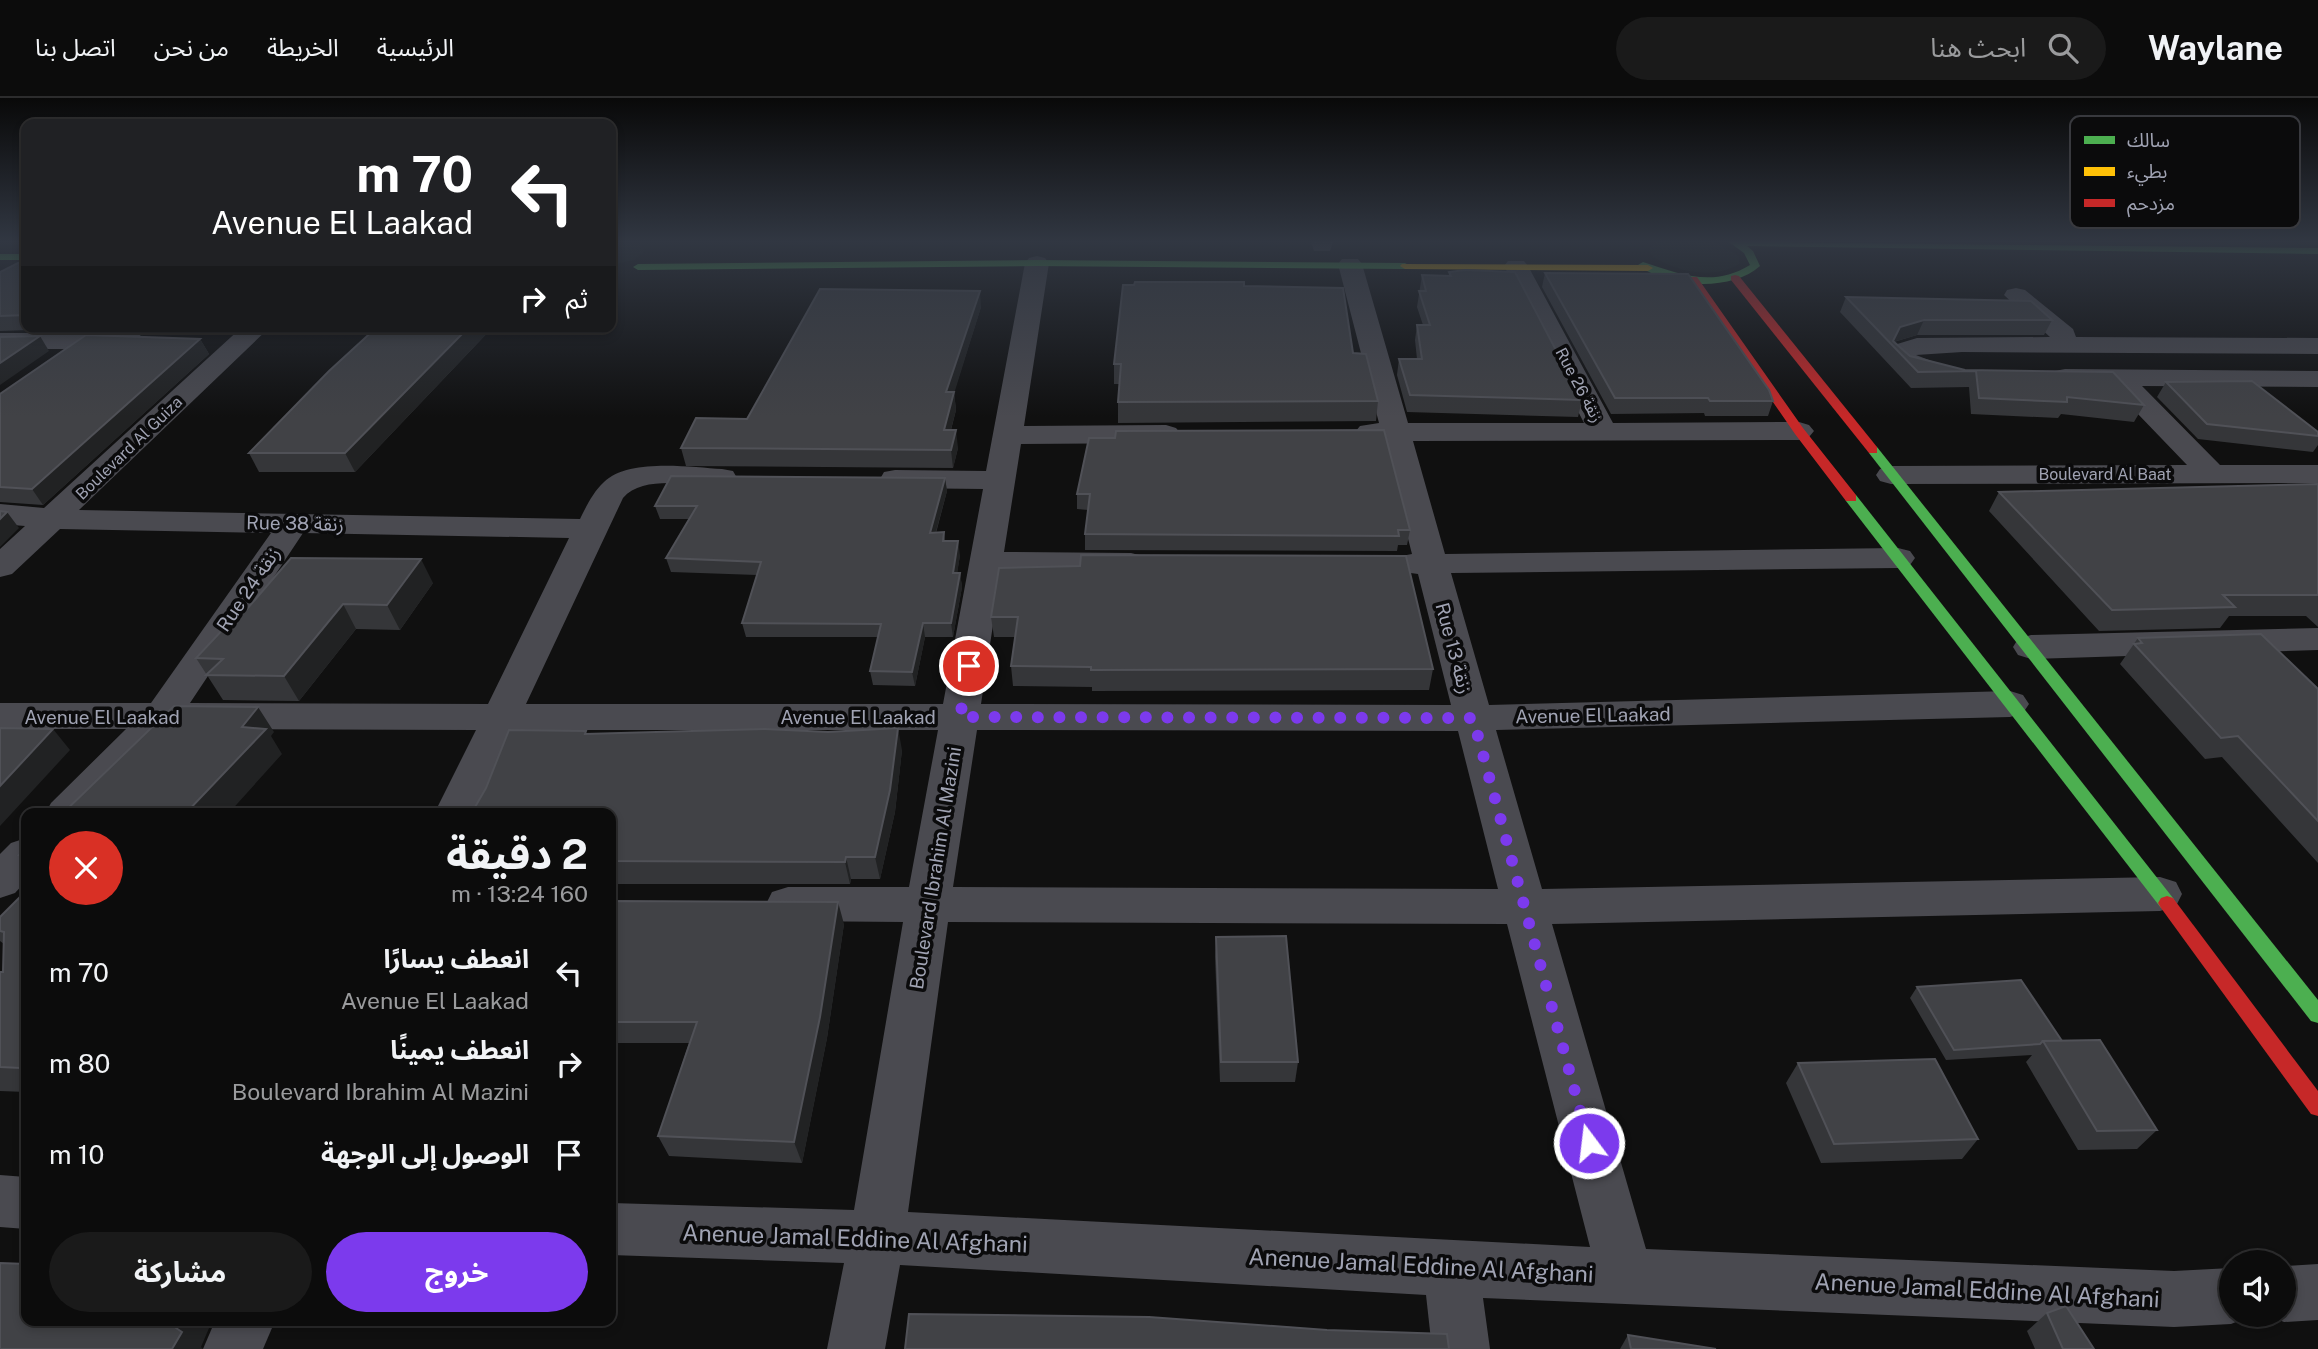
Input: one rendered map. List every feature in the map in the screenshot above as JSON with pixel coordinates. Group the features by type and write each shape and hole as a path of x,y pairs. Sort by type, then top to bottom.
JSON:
{"main road":[{"path":"1708,300 1798,431 2160,894 2318,1107"},
{"path":"1753,300 2031,647 2318,1015"}],"street":[{"name":"Boulevard Ibrahim Al Mazini","path":"856,1349 877,1237 928,904 1031,300"},
{"name":"Rue 13 زنقة","path":"1347,300 1396,432 1625,1274"},
{"name":"Rue 26 زنقة","path":"1534,300 1603,431"},
{"path":"2022,300 2076,346"},
{"path":"0,341 88,339 155,342"},
{"path":"44,370 88,339"},
{"name":"Boulevard Al Guiza","path":"0,567 55,519 233,339"},
{"path":"1970,375 1922,371 1910,365 1902,356 1903,351 1917,345 2318,346"},
{"path":"2037,376 2318,380"},
{"path":"2118,377 2212,474"},
{"path":"1340,433 1798,431"},
{"path":"1008,435 1188,433"},
{"name":"Boulevard Al Baat","path":"1891,475 2318,474"},
{"path":"458,808 590,529 614,488 623,481 639,477 750,478"},
{"path":"861,479 1000,480"},
{"name":"Rue 38 زنقة","path":"0,514 55,519 590,529"},
{"name":"Rue 24 زنقة","path":"72,808 161,717 294,523"},
{"path":"1376,564 1898,558"},
{"path":"986,562 1167,563"},
{"path":"2031,647 2312,645"},
{"name":"Avenue El Laakad","path":"0,716 1473,718 2010,705"},
{"path":"0,881 21,859"},
{"path":"749,904 1525,907 2160,894"},
{"path":"0,1201 21,1203"},
{"name":"Anenue Jamal Eddine Al Afghani","path":"616,1229 877,1237 1451,1269 1625,1274 2175,1299 2219,1297"},
{"path":"1451,1269 1461,1349"},
{"path":"2296,1293 2318,1292"},
{"path":"232,1349 244,1326"}],"building":[{"path":"0,300 21,300 21,315 0,316"},
{"path":"814,300 977,300 946,392 954,392 944,430 956,430 951,450 681,448 696,418 747,419"},
{"path":"1121,300 1345,300 1353,353 1366,354 1378,401 1118,402 1121,364 1114,364"},
{"path":"1422,300 1530,300 1582,400 1410,395 1399,359 1422,359 1417,325 1430,325"},
{"path":"1560,300 1706,300 1769,390 1773,401 1710,401 1708,398 1615,398"},
{"path":"1849,300 2031,301 2052,320 1924,320 1900,327 1893,341 1910,356 1965,370 2113,372 2144,405 2067,397 2067,402 1979,398 1976,371 1918,372"},
{"path":"370,333 463,333 345,453 249,453 329,371"},
{"path":"86,335 200,339 32,489 0,487 0,394"},
{"path":"40,336 0,363 0,337"},
{"path":"2252,381 2318,432 2318,436 2207,424 2166,382"},
{"path":"1384,430 1410,530 1398,530 1399,536 1085,534 1090,494 1077,494 1089,438 1115,438 1116,431"},
{"path":"671,476 945,478 930,533 944,532 943,541 958,541 953,573 960,573 951,623 923,623 912,672 870,671 881,624 742,623 761,562 666,558 697,506 655,506"},
{"path":"2318,484 2318,595 2223,595 2235,607 2112,610 1999,492"},
{"path":"1081,555 1406,556 1433,669 1091,670 1091,667 1011,666 1018,617 991,617 999,568 1080,566"},
{"path":"291,558 421,559 387,605 343,604 284,676 206,675 223,659 196,658 242,609 247,609"},
{"path":"2261,634 2318,689 2318,821 2238,736 2221,738 2134,644 2142,643 2138,638"},
{"path":"174,706 258,707 242,727 266,729 191,808 68,808"},
{"path":"0,728 53,729 0,786"},
{"path":"898,728 890,790 875,857 846,857 845,862 616,861 616,808 474,808 486,788 509,730 586,731 585,734 765,729 828,732"},
{"path":"21,896 21,1068 0,1067 0,972 3,972 4,932 0,931 0,917"},
{"path":"616,901 838,902 820,1017 794,1142 658,1136 697,1022 616,1022"},
{"path":"1286,936 1298,1062 1221,1062 1216,937"},
{"path":"2021,980 2062,1041 1954,1050 1917,987"},
{"path":"2100,1040 2157,1130 2097,1131 2043,1041"},
{"path":"1935,1059 1978,1139 1834,1144 1798,1063"},
{"path":"0,1263 21,1264 21,1326 177,1326 182,1332 172,1349 0,1349"},
{"path":"2066,1306 2094,1349 2063,1349 2047,1313"},
{"path":"909,1314 1149,1317 1327,1330 1447,1334 1449,1349 905,1349"},
{"path":"1628,1335 1716,1349 1631,1349"}],"traffic: fast":[{"path":"1873,450 2318,1015"},
{"path":"1851,498 2167,903"}],"traffic: jam":[{"path":"1708,300 1799,431 1851,498"},
{"path":"1753,300 1873,450"},
{"path":"2167,903 2318,1107"}],"route":[{"path":"969,666 960,717 1473,718 1589,1143"}]}
